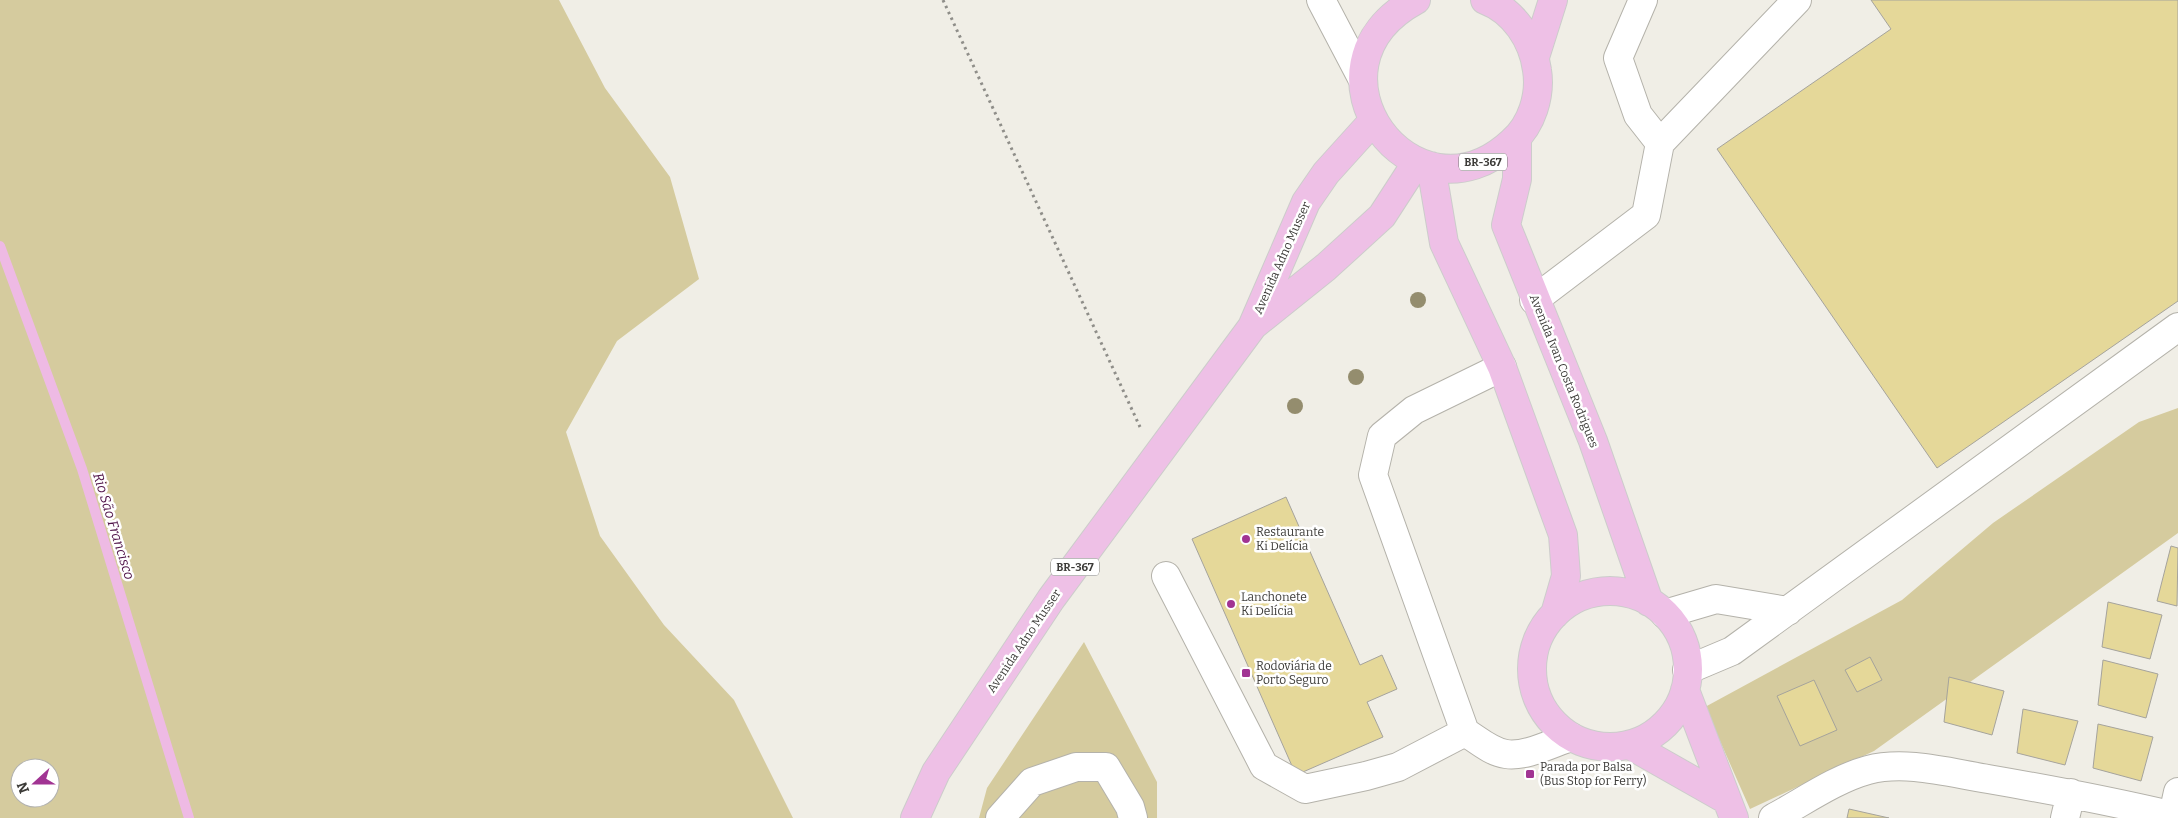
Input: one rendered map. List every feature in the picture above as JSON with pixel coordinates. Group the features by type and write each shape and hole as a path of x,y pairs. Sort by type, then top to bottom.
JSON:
{"main road":[{"name":"BR-367","path":"1416,0 1400,8 1385,22 1373,40 1365,59 1363,80 1365,101 1373,122 1391,145 1424,164 1454,168 1478,164 1500,154 1517,138 1529,120 1536,100 1538,79 1535,57 1525,34 1509,15 1485,0"},
{"name":"BR-367","path":"1535,57 1553,0"},
{"name":"Avenida Adno Musser","path":"915,818 936,772 1051,599 1252,327 1306,202 1326,173 1373,122"},
{"name":"Avenida Ivan Costa Rodrigues","path":"1517,138 1517,179 1506,225 1534,300 1593,441 1657,608"},
{"name":"Avenida Adno Musser","path":"1252,327 1326,267 1382,216 1424,164"},
{"path":"1424,164 1444,243 1502,367 1563,536 1566,576 1555,614"},
{"path":"1686,680 1677,709 1664,725 1648,738 1630,745 1602,747 1589,745 1570,737 1554,724 1542,708 1534,689 1532,669 1534,648 1542,630 1555,614 1571,601 1590,593 1610,591 1630,594 1657,608 1677,631 1685,650 1686,680 1731,809"},
{"path":"1630,745 1731,809"}],"street":[{"path":"1321,0 1363,80"},
{"path":"1643,0 1618,58 1638,115 1660,143"},
{"path":"1534,300 1646,214 1660,143 1797,0"},
{"path":"1686,680 1732,651 1788,611 2178,327"},
{"path":"1502,367 1414,410 1382,436 1373,475 1465,732 1489,747 1507,754 1526,752 1570,737"},
{"path":"1166,576 1264,766 1305,789 1398,767 1465,732"},
{"path":"1657,608 1716,599 1788,611"},
{"path":"1773,818 1848,778 1868,770 1898,766 1938,771 2068,806 2176,808"},
{"path":"1000,818 1032,782 1076,767 1106,767 1130,807 1133,818"}],"path":[{"path":"943,0 1155,459"}],"shaded area":[{"path":"0,0 559,0 605,88 670,177 699,279 617,341 566,432 600,536 664,625 734,700 793,818 0,818"},
{"path":"2178,408 2178,533 1874,751 1750,809 1705,707 1902,600 1993,523 2139,422"},
{"path":"1084,642 1157,782 1157,818 979,818 987,788"}],"building":[{"path":"1871,0 2178,0 2178,301 1937,468 1717,149 1891,29"},
{"path":"1286,497 1360,665 1382,655 1397,689 1367,702 1383,737 1296,775 1192,539"},
{"path":"2171,546 2178,548 2177,606 2157,601"},
{"path":"2108,602 2162,615 2150,659 2102,647"},
{"path":"1870,657 1882,680 1857,692 1845,670"},
{"path":"2103,660 2158,674 2146,718 2098,705"},
{"path":"1949,677 2004,691 1992,735 1944,722"},
{"path":"1814,680 1837,730 1800,746 1777,696"},
{"path":"2023,709 2078,721 2065,765 2017,753"},
{"path":"2098,724 2153,737 2141,781 2093,768"},
{"path":"1849,809 1889,818 1847,818"}],"waterway":[{"name":"Rio São Francisco","path":"0,246 82,469 189,818"}],"place":[{"name":"Restaurante Ki Delícia","path":"1246,539"},
{"name":"Lanchonete Ki Delícia","path":"1231,604"},
{"name":"Rodoviária de Porto Seguro","path":"1246,673"},
{"name":"Parada por Balsa (Bus Stop for Ferry)","path":"1530,774"}]}
